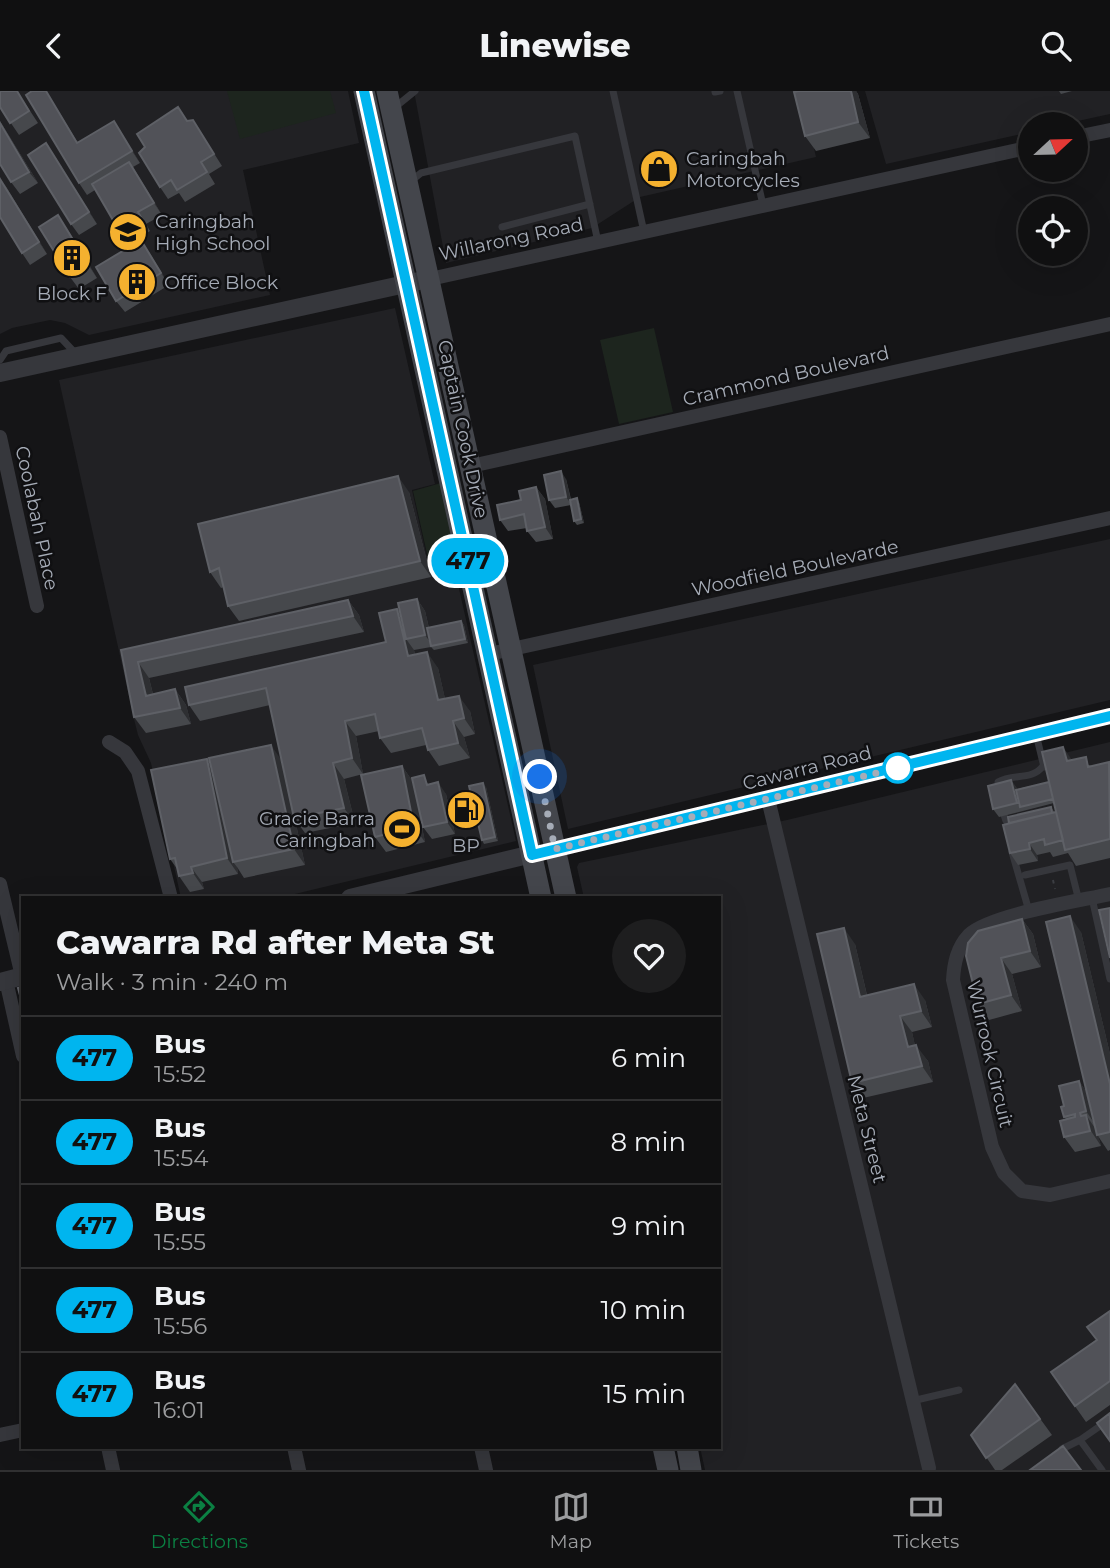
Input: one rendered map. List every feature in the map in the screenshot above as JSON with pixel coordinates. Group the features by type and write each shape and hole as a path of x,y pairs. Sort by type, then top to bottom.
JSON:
{"main road":[{"name":"Captain Cook Drive","path":"364,91 541,896"},
{"name":"Captain Cook Drive","path":"390,100 566,896"},
{"path":"532,855 555,849"},
{"path":"663,1449 667,1470"},
{"path":"687,1449 691,1470"}],"street":[{"path":"1088,135 1110,130"},
{"name":"Willarong Road","path":"0,373 1018,150"},
{"name":"Crammond Boulevard","path":"471,466 1110,324"},
{"name":"Coolabah Place","path":"0,437 37,606"},
{"name":"Woodfield Boulevarde","path":"489,654 1110,518"},
{"name":"Cawarra Road","path":"555,849 1110,716"},
{"path":"109,742 125,753 138,771 170,896"},
{"name":"Meta Street","path":"768,799 929,1468"},
{"path":"360,896 532,855"},
{"path":"0,884 21,1040"},
{"name":"Wurrook Circuit","path":"1110,894 1002,919 971,933 954,960 953,980 992,1147 1004,1173 1022,1191 1050,1195 1110,1181"},
{"path":"0,1435 21,1430"},
{"path":"108,1449 113,1470"},
{"path":"294,1449 299,1470"},
{"path":"481,1449 486,1470"}],"lane":[{"path":"390,100 405,97 415,91"},
{"path":"613,91 644,232"},
{"path":"737,91 763,205"},
{"path":"409,182 421,173 575,136 598,242"},
{"path":"502,227 590,204"},
{"path":"0,361 6,351 61,338 78,356"},
{"path":"1003,792 998,782 1003,779 1030,777 1036,734"},
{"path":"1007,817 1008,835"},
{"path":"1011,848 1030,913"},
{"path":"1025,875 1070,865 1086,900 1110,979"},
{"path":"912,1401 959,1390"},
{"path":"1062,1449 1110,1419"},
{"path":"1080,1440 1102,1470"}],"shaded area":[{"name":"Caringbah High School","path":"0,91 348,91 359,143 243,170 270,295 89,335 65,323 50,320 12,328 0,334"},
{"path":"227,91 330,91 336,113 240,139"},
{"path":"414,91 801,91 816,157 640,197 592,228 446,263"},
{"path":"865,91 1110,91 1110,114 1088,119 1088,112 1018,112 1018,135 886,164"},
{"path":"395,308 435,484 412,490 431,576 455,571 516,841 286,896 181,896 151,763 134,719 59,380"},
{"path":"654,328 673,412 619,424 600,340"},
{"path":"441,483 460,569 432,576 413,491"},
{"path":"1110,539 1110,700 568,829 533,665"},
{"path":"1110,742 1110,1470 705,1470 700,1449 721,1449 721,896 584,896 577,867 579,863 787,820"}],"building":[{"path":"0,91 17,91 29,111 10,123 0,107"},
{"path":"32,91 46,91 77,143 114,121 132,151 79,183 26,95"},
{"path":"851,91 858,122 805,136 794,92"},
{"path":"178,107 187,121 193,120 214,154 201,162 207,172 177,190 171,180 160,187 139,153 145,147 137,134"},
{"path":"0,123 29,172 11,182 0,164"},
{"path":"46,143 89,212 71,224 28,155"},
{"path":"129,162 154,203 138,212 142,219 131,225 128,220 117,227 92,184"},
{"path":"0,179 39,242 22,253 0,217"},
{"name":"Block F","path":"58,215 89,266 70,277 39,227"},
{"name":"Office Block","path":"141,240 161,273 116,301 96,267"},
{"path":"561,471 566,497 549,500 544,475"},
{"path":"398,476 420,561 228,606 219,568 210,572 198,524"},
{"path":"536,487 545,527 527,531 524,514 500,520 497,505 521,500 519,491"},
{"path":"577,498 581,519 574,521 570,500"},
{"path":"417,599 425,635 406,639 398,603"},
{"path":"348,600 353,616 138,662 146,696 175,689 180,708 134,717 121,650"},
{"path":"397,609 408,656 427,652 438,700 459,696 464,718 453,721 458,743 428,750 422,728 380,738 375,714 345,721 352,758 333,763 344,808 294,818 266,688 189,705 185,687 386,642 379,613"},
{"path":"461,621 465,639 431,646 427,628"},
{"path":"271,745 294,849 233,862 209,758"},
{"path":"1063,747 1067,761 1086,757 1088,767 1109,762 1110,839 1065,850 1042,752"},
{"path":"207,759 227,858 191,867 193,873 179,876 175,858 170,859 151,770"},
{"path":"402,766 414,827 375,837 361,775"},
{"path":"424,775 427,785 438,782 447,822 423,827 412,778"},
{"path":"1011,780 1017,803 993,809 988,786"},
{"path":"1049,782 1053,799 1020,807 1016,790"},
{"path":"483,783 495,837 482,840 469,786"},
{"path":"1051,807 1052,813 1009,823 1008,817"},
{"path":"1056,812 1063,840 1045,845 1044,839 1029,843 1030,849 1010,853 1003,825"},
{"path":"1110,908 1110,958 1099,910"},
{"path":"1070,916 1110,1084 1110,1132 1097,1135 1046,922"},
{"path":"1022,919 1030,951 1001,958 1011,995 978,1004 966,956 968,943 978,931"},
{"path":"844,928 860,997 914,984 921,1011 900,1016 908,1047 916,1045 922,1066 852,1083 817,934"},
{"path":"1079,1081 1086,1111 1080,1113 1081,1116 1086,1115 1090,1131 1064,1137 1060,1121 1075,1117 1075,1114 1064,1117 1059,1086"},
{"path":"1110,1311 1110,1381 1075,1406 1051,1372 1097,1340 1087,1327"},
{"path":"1015,1384 1040,1419 986,1458 971,1435"},
{"path":"1110,1413 1110,1441 1097,1423"},
{"path":"1063,1446 1081,1470 1030,1470"}],"bus line":[{"name":"477","path":"364,91 532,855 1110,716"}],"place":[{"name":"Caringbah Motorcycles","path":"659,169"},
{"name":"Caringbah High School","path":"128,232"},
{"name":"Block F","path":"72,258"},
{"name":"Office Block","path":"137,282"},
{"name":"BP","path":"466,810"},
{"name":"Gracie Barra Caringbah","path":"402,829"}],"route":[{"path":"540,777 555,849 898,768"}]}
